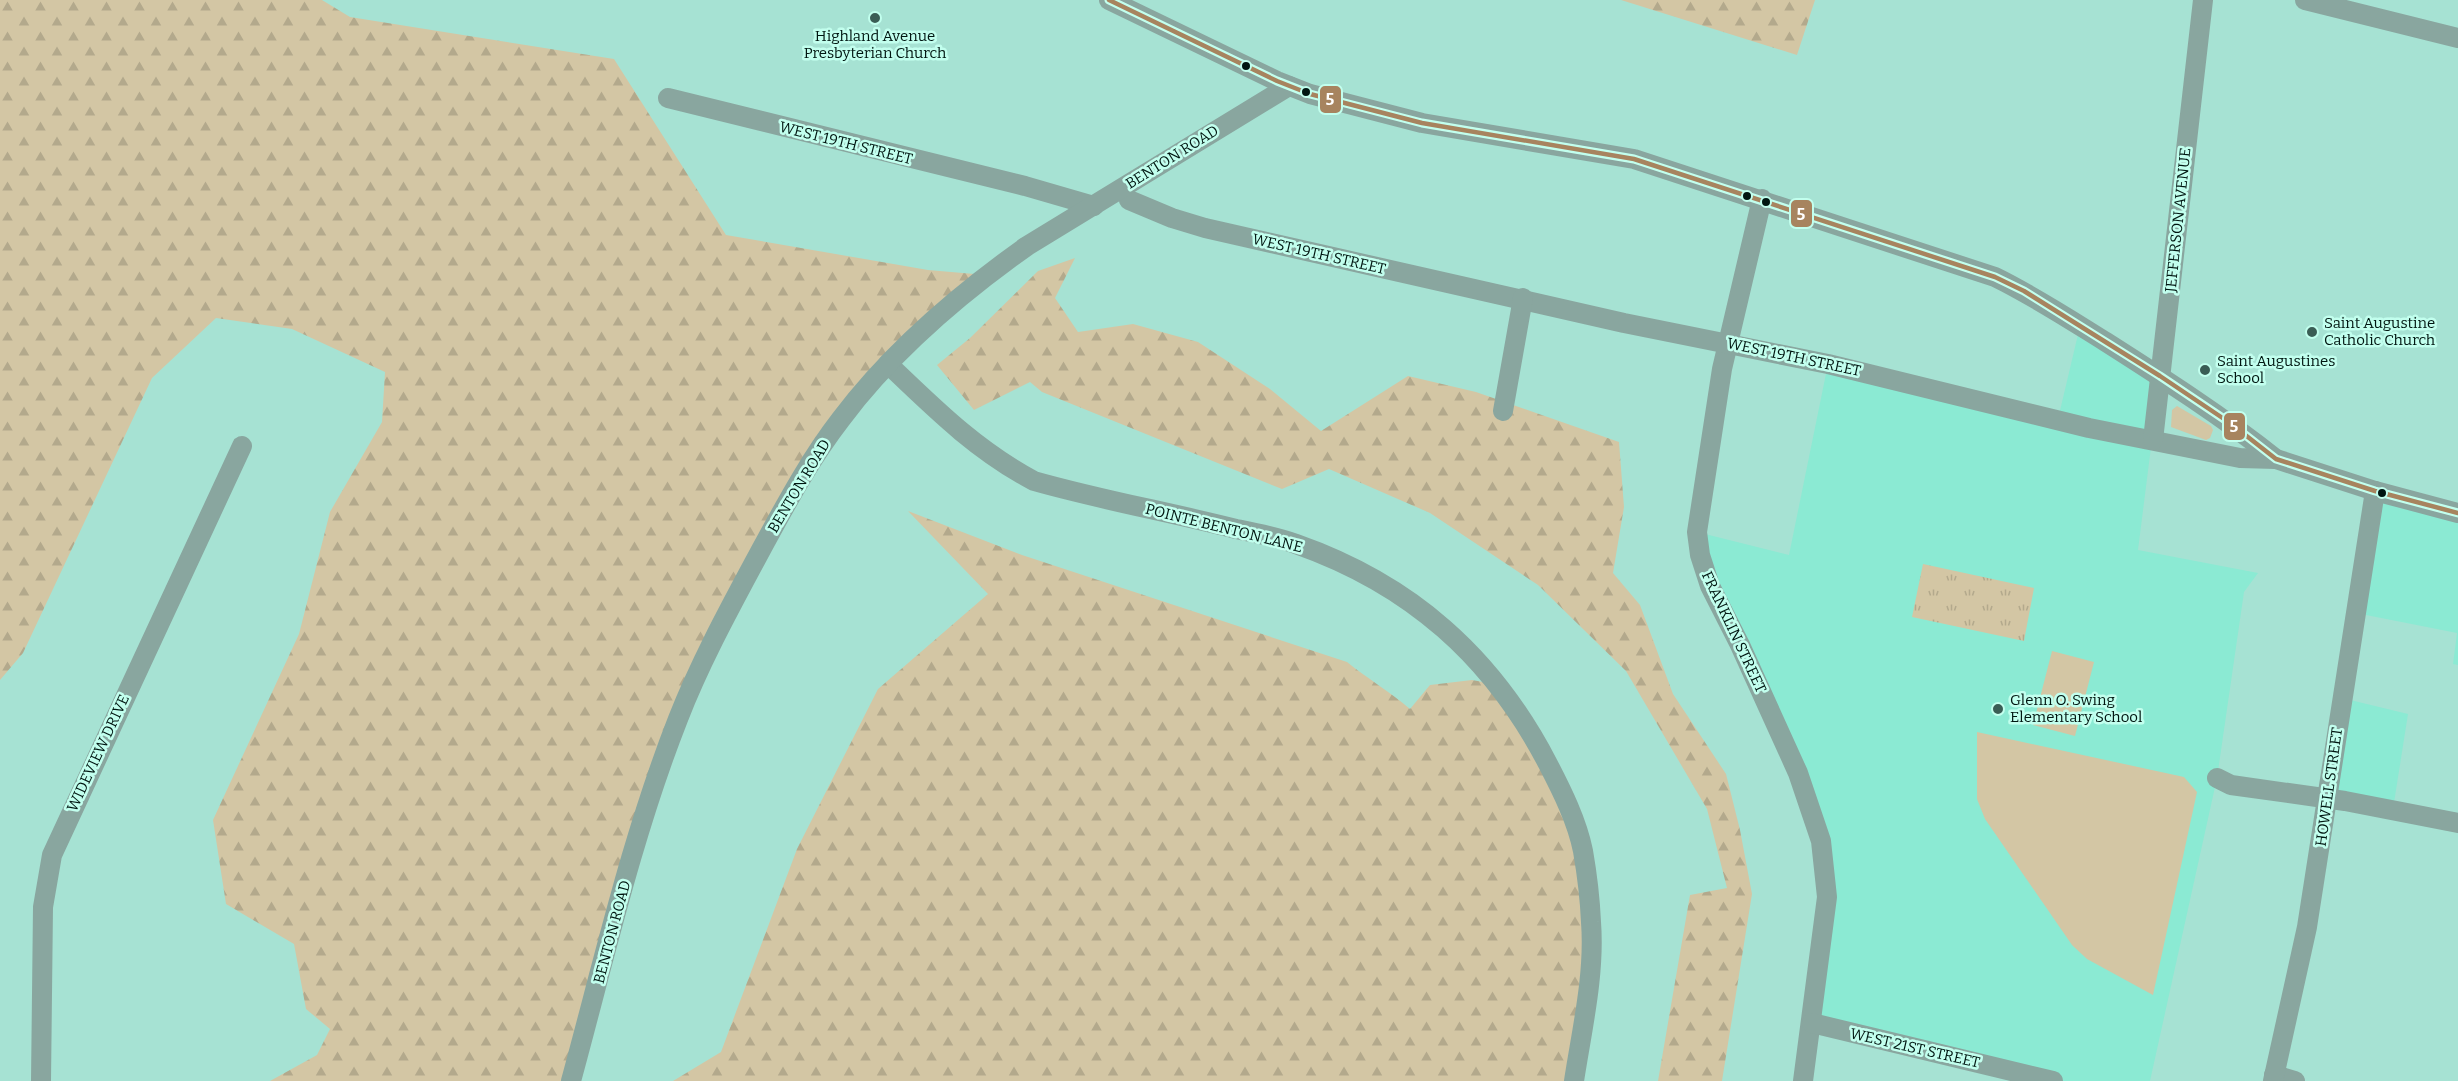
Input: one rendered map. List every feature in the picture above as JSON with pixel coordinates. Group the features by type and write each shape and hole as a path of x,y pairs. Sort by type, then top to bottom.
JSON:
{"street":[{"path":"1110,0 1289,86 1422,123 1634,159 1995,277 2024,291 2160,376 2230,423 2276,459"},
{"name":"JEFFERSON AVENUE","path":"2153,440 2203,0"},
{"path":"2306,0 2458,38"},
{"name":"BENTON ROAD","path":"571,1081 644,817 678,719 722,621 794,490 841,418 888,364 943,310 986,275 1027,246 1289,86"},
{"name":"WEST 19TH STREET","path":"668,98 1025,186 1094,206"},
{"name":"FRANKLIN STREET","path":"1762,199 1729,343 1697,532 1700,555 1710,586 1740,645 1798,773 1821,841 1827,897 1803,1081"},
{"name":"WEST 19TH STREET","path":"1130,200 1172,218 1205,228 1410,276 1523,298 1624,323 1729,343 1983,400 2089,428 2240,458 2276,459 2375,491 2458,513"},
{"path":"1503,411 1523,298"},
{"name":"POINTE BENTON LANE","path":"888,364 959,432 1005,466 1034,481 1294,543 1341,562 1385,584 1434,618 1468,649 1500,685 1529,726 1558,784 1583,851 1592,924 1588,993 1574,1081"},
{"name":"WIDEVIEW DRIVE","path":"40,1081 43,907 52,855 242,446"},
{"name":"HOWELL STREET","path":"2273,1078 2307,927 2375,491"},
{"path":"2217,778 2231,785 2290,795 2328,798 2458,823"},
{"name":"WEST 21ST STREET","path":"1812,1023 2053,1081"},
{"path":"2273,1078 2295,1081"}],"shaded area":[{"name":"Glenn O. Swing Elementary School","path":"2080,326 2160,376 2138,550 2258,573 2244,592 2217,778 2150,1081 2053,1081 1812,1023 1826,869 1697,532 1789,555 1828,364 2058,419"},
{"path":"2375,491 2458,513 2458,665 2453,664 2457,633 2356,613"},
{"path":"2342,698 2408,714 2393,809 2345,801 2329,776"}],"green space":[{"path":"0,0 322,0 350,17 614,59 726,235 928,270 986,275 841,418 678,719 571,1081 270,1081 317,1055 330,1029 306,1009 294,944 226,904 213,820 299,634 330,512 382,422 385,372 292,329 216,318 152,378 23,653 0,680"},
{"path":"1621,0 1815,0 1797,55"},
{"path":"1075,258 1055,298 1078,332 1133,324 1198,342 1270,389 1321,431 1408,376 1476,392 1619,442 1624,507 1613,573 1640,605 1673,694 1726,774 1740,830 1752,894 1722,1081 1658,1081 1690,895 1727,888 1707,809 1626,671 1538,585 1430,513 1329,469 1282,489 1042,392 1030,382 974,410 937,365 970,338 1038,271"},
{"path":"2177,406 2211,426 2213,430 2210,438 2206,440 2171,427 2172,410"},
{"path":"908,511 1022,555 1347,662 1410,709 1430,685 1472,680 1500,685 1558,784 1592,924 1574,1081 673,1081 721,1052 797,849 878,689 988,594"},
{"path":"1923,564 2034,588 2024,641 1912,617"},
{"path":"2052,651 2094,662 2075,736 2033,725"},
{"path":"1977,732 2184,777 2197,792 2153,995 2087,959 2072,945 1985,819 1977,799"}],"transit line":[{"name":"5","path":"1109,0 1277,81 1310,94 1422,123 1634,159 1995,277 2024,291 2160,376 2230,423 2276,459 2375,491 2458,513"}],"place":[{"name":"Highland Avenue Presbyterian Church","path":"875,18"},
{"name":"Saint Augustine Catholic Church","path":"2312,332"},
{"name":"Saint Augustines School","path":"2205,370"},
{"name":"Glenn O. Swing Elementary School","path":"1998,709"}]}
